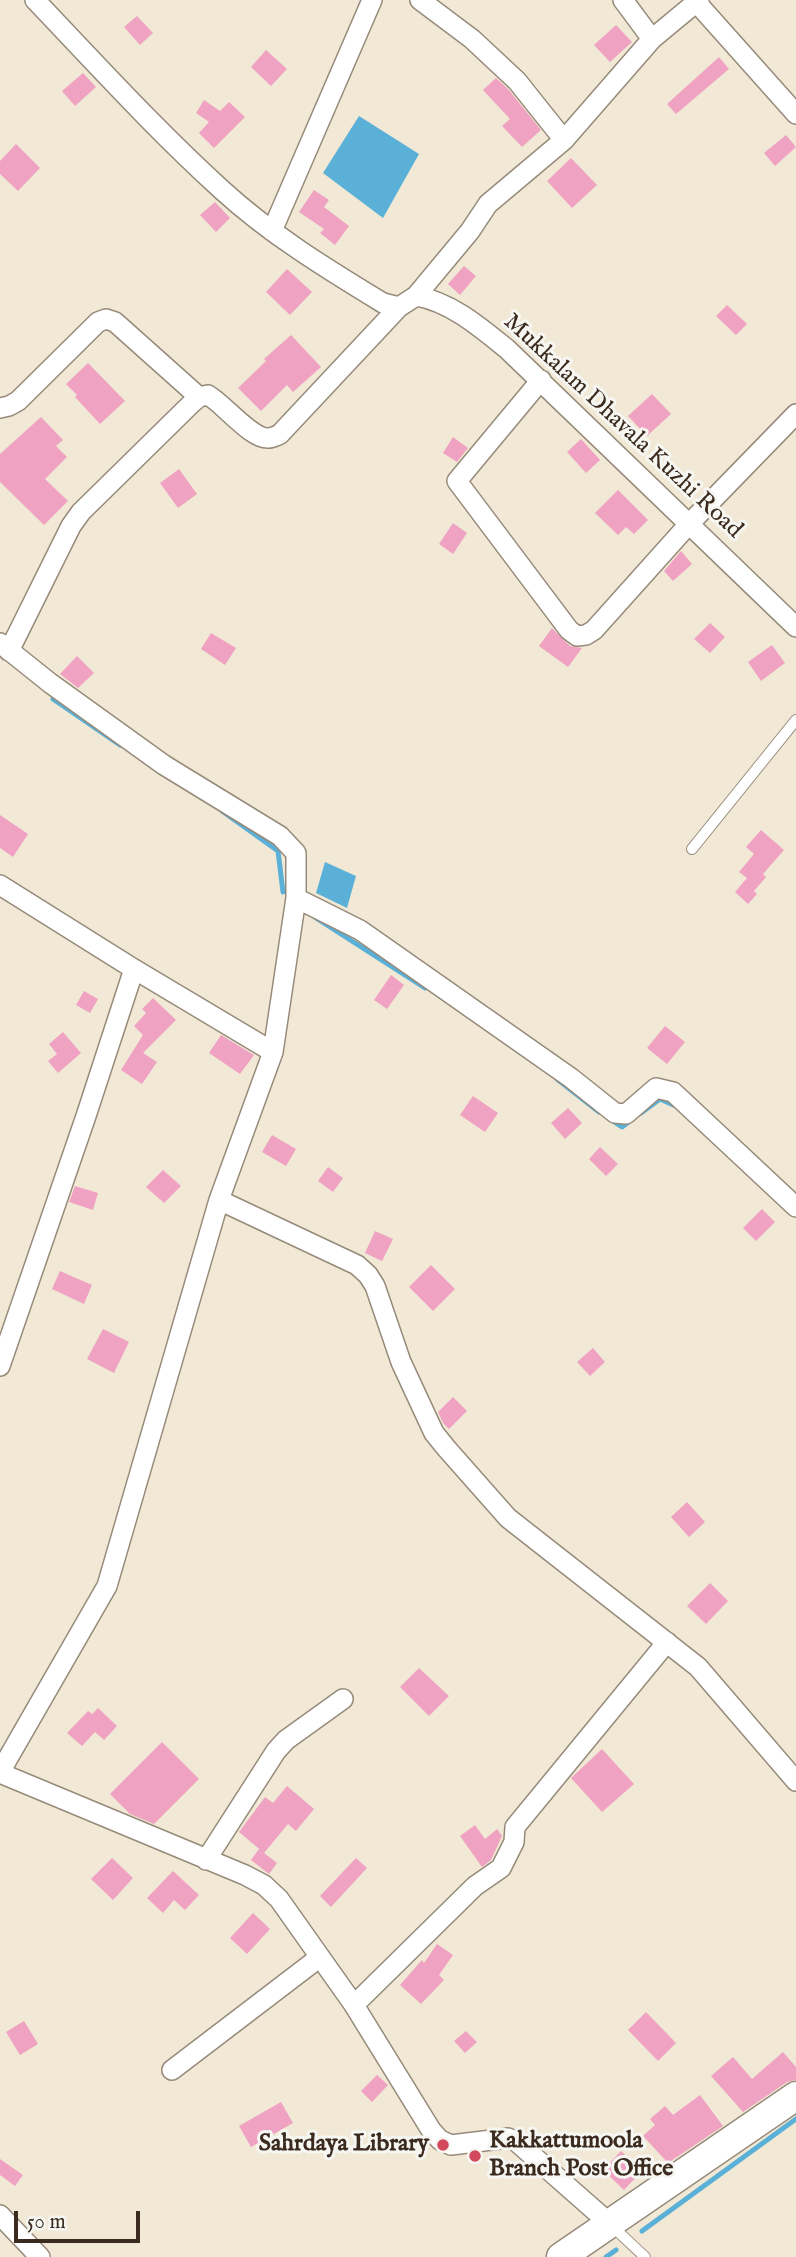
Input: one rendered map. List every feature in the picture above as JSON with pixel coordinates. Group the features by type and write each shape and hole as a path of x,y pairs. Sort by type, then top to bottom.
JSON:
{"main road":[{"path":"561,2257 796,2096"}],"street":[{"path":"35,0 153,124 223,191 272,231 383,303 399,307"},
{"path":"272,231 372,0"},
{"path":"419,0 472,39 517,80 564,140"},
{"path":"623,0 652,39"},
{"path":"609,2224 517,2142 508,2138 451,2145 440,2140 354,2005 272,1892 245,1875 0,1772 107,1586 219,1200 273,1052 296,898 296,853 280,836 164,765 5,647 81,512 199,397 208,395 217,400 261,438 280,434 399,307 416,296 470,231 488,204 564,140 652,39 698,1 796,114"},
{"name":"Mukkalam Dhavala Kuzhi Road","path":"416,296 434,299 478,326 541,380 796,627"},
{"path":"0,408 18,401 98,322 106,319 115,322 199,397"},
{"path":"541,380 457,481 569,631 577,636 594,630 689,524 796,414"},
{"path":"0,885 273,1052"},
{"path":"296,898 360,930 571,1078 615,1113 626,1114 656,1088 674,1092 796,1207"},
{"path":"0,1366 134,969"},
{"path":"219,1200 357,1265 368,1275 375,1286 401,1362 434,1433 508,1518 698,1667 796,1781"},
{"path":"354,2005 475,1886 501,1868 514,1842 514,1827 667,1642"},
{"path":"206,1860 276,1751 286,1740 344,1699"},
{"path":"172,2070 320,1957"},
{"path":"0,2215 40,2257"}],"lane":[{"path":"692,849 796,720"},
{"path":"609,2224 645,2257"}],"water":[{"path":"359,116 419,154 383,218 323,173"},
{"path":"325,862 356,876 347,908 316,893"}],"building":[{"path":"137,16 153,33 140,45 124,27"},
{"path":"616,25 632,42 610,62 594,45"},
{"path":"266,50 287,69 271,86 251,67"},
{"path":"719,57 729,69 676,114 667,104"},
{"path":"83,73 96,87 75,106 62,91"},
{"path":"496,78 541,130 522,147 502,126 510,119 483,90"},
{"path":"204,100 220,111 229,102 245,117 214,148 199,133 209,122 196,113"},
{"path":"786,135 796,147 775,166 764,153"},
{"path":"16,144 40,168 18,191 0,174 0,161"},
{"path":"571,158 597,185 572,208 547,181"},
{"path":"314,190 329,200 324,207 349,226 335,245 320,233 324,229 299,212"},
{"path":"215,202 230,218 216,232 200,215"},
{"path":"464,266 476,276 460,295 448,284"},
{"path":"287,269 312,292 290,315 266,292"},
{"path":"727,305 747,324 736,335 716,316"},
{"path":"291,335 321,367 293,392 287,385 261,411 238,388 266,361 264,359"},
{"path":"88,363 125,401 100,424 66,384"},
{"path":"652,394 671,414 647,436 628,416"},
{"path":"41,417 63,440 56,446 67,457 45,479 68,501 44,525 0,482 0,454"},
{"path":"453,437 468,448 457,462 443,453"},
{"path":"581,439 600,460 586,473 567,452"},
{"path":"179,469 197,494 178,508 160,483"},
{"path":"618,490 648,520 634,534 626,527 618,535 595,513"},
{"path":"453,523 467,533 453,554 439,544"},
{"path":"681,551 692,564 673,581 664,571"},
{"path":"710,623 725,637 710,653 694,639"},
{"path":"552,628 570,646 582,648 568,667 539,646"},
{"path":"211,633 236,648 225,665 201,649"},
{"path":"772,645 785,663 761,681 748,662"},
{"path":"77,656 94,673 78,688 60,674"},
{"path":"0,815 28,834 13,857 0,848"},
{"path":"761,830 784,850 763,874 766,877 754,891 757,894 748,904 735,892 747,878 739,872 754,854 746,847"},
{"path":"391,975 404,985 387,1009 374,1000"},
{"path":"84,991 98,999 90,1013 76,1005"},
{"path":"153,998 176,1020 143,1053 157,1062 142,1084 121,1070 143,1035 134,1026 146,1013 142,1009"},
{"path":"665,1026 685,1042 667,1064 647,1048"},
{"path":"63,1032 81,1053 58,1073 48,1061 57,1054 49,1044"},
{"path":"221,1035 254,1055 240,1074 209,1053"},
{"path":"473,1096 498,1113 485,1132 460,1115"},
{"path":"568,1108 582,1123 565,1139 551,1123"},
{"path":"272,1135 296,1149 286,1166 262,1152"},
{"path":"600,1147 618,1164 606,1176 589,1159"},
{"path":"328,1167 343,1178 333,1192 318,1181"},
{"path":"163,1170 181,1186 164,1203 146,1187"},
{"path":"75,1186 98,1193 93,1210 69,1202"},
{"path":"762,1209 775,1222 756,1241 743,1228"},
{"path":"375,1231 393,1239 382,1261 365,1253"},
{"path":"431,1265 455,1289 433,1311 409,1287"},
{"path":"60,1271 92,1285 84,1304 52,1289"},
{"path":"103,1329 129,1342 114,1373 87,1359"},
{"path":"593,1348 605,1362 590,1376 577,1362"},
{"path":"453,1397 467,1411 449,1429 438,1412"},
{"path":"687,1502 705,1522 689,1537 671,1517"},
{"path":"710,1583 728,1601 706,1624 687,1606"},
{"path":"419,1668 449,1696 429,1716 400,1687"},
{"path":"98,1708 117,1726 104,1740 95,1732 82,1746 67,1733 88,1711 92,1714"},
{"path":"162,1742 199,1779 154,1824 130,1814 110,1794"},
{"path":"602,1749 634,1784 602,1812 571,1778"},
{"path":"287,1786 314,1809 296,1831 288,1824 264,1853 239,1832 265,1797 273,1803"},
{"path":"475,1825 485,1839 497,1829 502,1836 491,1860 482,1867 460,1836"},
{"path":"259,1849 277,1863 269,1874 251,1860"},
{"path":"112,1858 133,1878 113,1900 91,1879"},
{"path":"356,1858 367,1868 331,1907 320,1896"},
{"path":"173,1871 199,1895 185,1910 174,1900 163,1913 147,1898"},
{"path":"253,1913 270,1929 247,1954 230,1938"},
{"path":"437,1944 453,1955 439,1975 444,1980 421,2004 400,1985 422,1960 424,1963"},
{"path":"646,2012 676,2043 658,2061 628,2030"},
{"path":"24,2021 38,2044 20,2055 6,2032"},
{"path":"466,2031 477,2042 465,2053 454,2041"},
{"path":"783,2052 796,2067 796,2080 787,2082 743,2112 711,2076 733,2057 752,2079"},
{"path":"377,2075 388,2085 372,2102 361,2091"},
{"path":"700,2095 723,2126 668,2163 643,2136 655,2125 650,2119 665,2106 673,2115"},
{"path":"281,2102 293,2123 251,2147 239,2126"},
{"path":"621,2151 642,2171 624,2190 603,2170"},
{"path":"0,2159 23,2175 15,2186 0,2175"}],"waterway":[{"path":"53,699 120,745"},
{"path":"222,811 278,851 283,892"},
{"path":"316,918 425,988"},
{"path":"557,1079 599,1112"},
{"path":"641,1113 660,1099 678,1107"},
{"path":"610,1119 622,1127 631,1120"},
{"path":"642,2231 796,2119"},
{"path":"606,2257 616,2250"}],"place":[{"name":"Sahrdaya Library","path":"443,2145"},
{"name":"Kakkattumoola Branch Post Office","path":"475,2156"}]}
